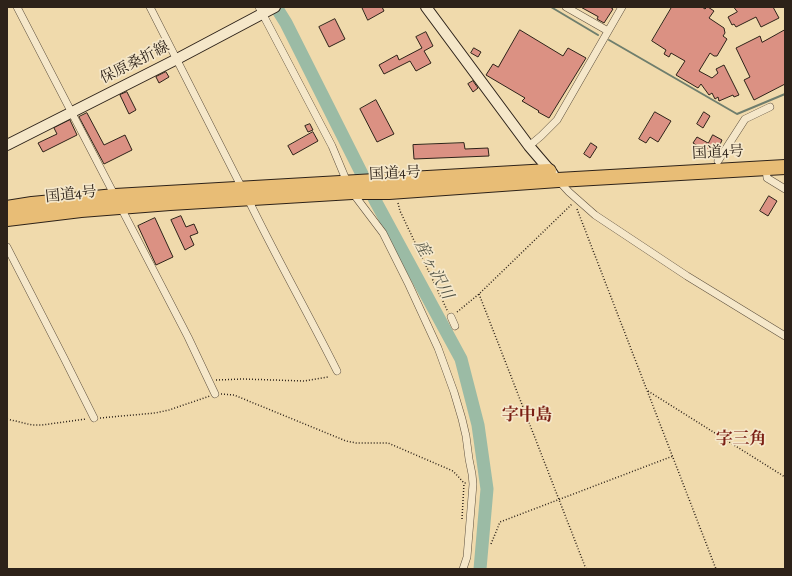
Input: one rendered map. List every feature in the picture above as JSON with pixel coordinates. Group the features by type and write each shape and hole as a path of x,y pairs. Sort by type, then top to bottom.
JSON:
{"highway":[{"name":"国道4号","path":"7,208 32,204 118,201 352,187 389,188 718,161 785,158"},
{"name":"国道4号","path":"554,175 785,167"},
{"name":"国道4号","path":"7,219 62,212 118,201"}],"main road":[{"name":"保原桑折線","path":"7,145 177,59 262,11 275,7"},
{"path":"426,7 529,146 554,175"}],"street":[{"path":"17,7 188,337 215,394"},
{"path":"150,7 337,371"},
{"path":"566,7 608,31"},
{"path":"529,146 557,120 622,7"},
{"path":"262,11 352,187 378,227 409,285 438,348 454,392 466,436 473,484 467,557 463,569"},
{"path":"718,161 745,119 770,107"},
{"path":"766,168 767,178 785,189"},
{"path":"554,175 576,199 596,215 687,276 785,336"},
{"path":"7,247 94,418"},
{"path":"451,317 455,326"}],"path":[{"path":"389,188 451,317 479,294 576,199"},
{"path":"576,199 576,208 716,569"},
{"path":"479,294 586,569"},
{"path":"208,380 242,379 304,382 328,377"},
{"path":"648,391 785,477"},
{"path":"7,419 42,425 94,418 155,413 169,410 215,394 234,395 334,437 356,443 388,443 453,471 464,483 473,484"},
{"path":"490,544 500,522 673,456"},
{"path":"462,519 464,483"}],"building":[{"path":"362,7 382,7 384,11 368,20"},
{"path":"581,7 610,7 613,9 604,23 597,19 598,17"},
{"path":"672,7 702,7 705,9 708,7 714,11 709,18 724,28 725,33 723,36 727,39 717,56 710,53 699,71 712,78 718,73 716,69 724,65 739,95 734,97 733,95 719,101 718,97 715,99 712,93 709,95 701,84 698,88 676,75 685,61 671,53 669,57 664,54 666,50 652,41"},
{"path":"734,7 773,7 779,18 761,27 756,17 736,27 734,24 732,25 728,17 737,12"},
{"path":"335,19 345,39 329,47 319,27"},
{"path":"520,30 563,56 568,48 586,58 549,118 522,101 525,98 486,75 493,64 498,67"},
{"path":"785,30 785,84 754,100 744,80 750,77 736,48 760,36 762,42"},
{"path":"426,32 433,46 424,51 431,63 416,71 410,61 384,74 379,65 397,55 399,60 422,48 416,37"},
{"path":"474,48 481,52 478,57 471,53"},
{"path":"166,72 169,77 159,83 156,77"},
{"path":"473,81 478,88 473,92 468,84"},
{"path":"127,92 136,110 129,114 120,95"},
{"path":"376,100 394,134 377,142 360,109"},
{"path":"655,112 671,121 658,142 650,137 646,143 639,139"},
{"path":"704,112 710,116 703,128 697,124"},
{"path":"87,113 104,145 125,135 132,150 104,164 79,117"},
{"path":"70,120 77,135 43,152 38,143 57,134 54,128"},
{"path":"310,124 313,130 308,132 305,126"},
{"path":"313,132 318,141 293,155 288,146"},
{"path":"713,135 722,140 717,152 699,151 698,146 693,143 697,137 708,143"},
{"path":"464,143 465,149 488,148 489,156 414,159 413,145"},
{"path":"591,143 597,147 590,158 584,154"},
{"path":"769,196 777,201 768,216 760,211"},
{"path":"181,216 186,227 194,224 198,233 190,236 194,245 185,250 171,220"},
{"path":"155,218 173,257 156,265 138,226"}],"waterway":[{"name":"産ヶ沢川","path":"276,7 286,23 377,204 461,359 478,425 487,489 480,569"},
{"path":"551,7 598,35"},
{"path":"609,40 737,114 785,94"}],"district":[{"name":"字中島","path":"527,416"},
{"name":"字三角","path":"741,440"}]}
